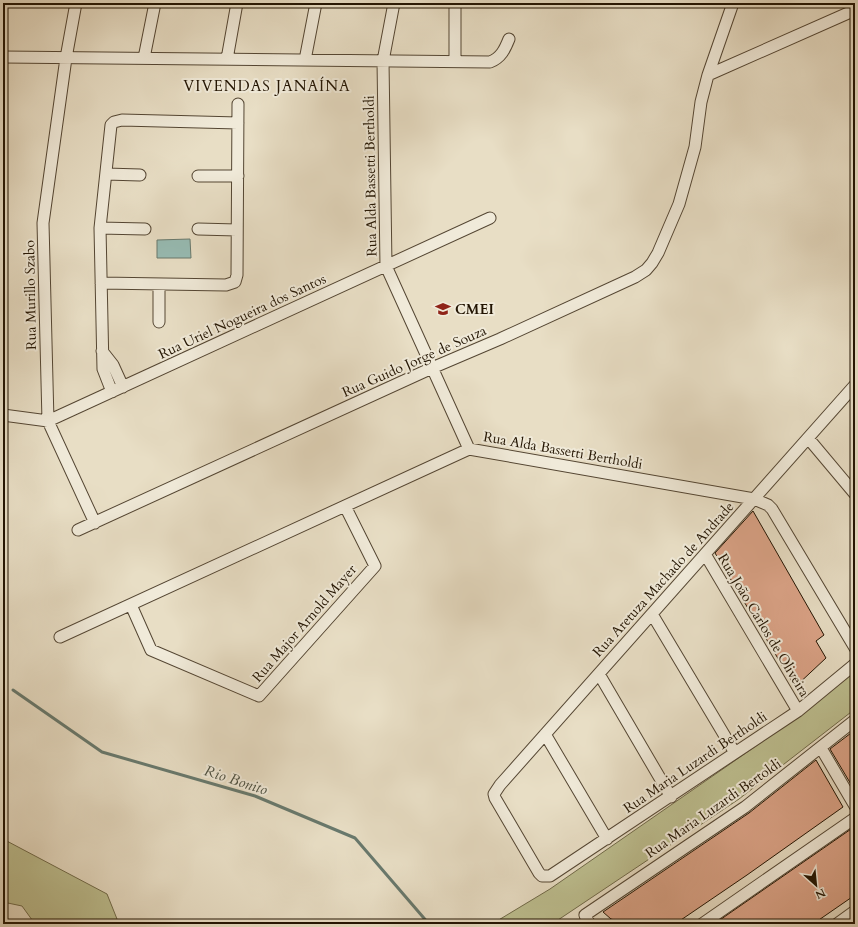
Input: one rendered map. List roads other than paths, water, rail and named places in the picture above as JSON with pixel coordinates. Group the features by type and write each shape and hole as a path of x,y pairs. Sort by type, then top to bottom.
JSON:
{"street":[{"name":"Rua Murillo Szabo","path":"76,3 66,58 43,223 48,421 95,523"},
{"path":"144,58 155,3"},
{"path":"227,59 237,3"},
{"path":"306,60 316,3"},
{"name":"Rua Alda Bassetti Bertholdi","path":"394,3 383,60 386,266 469,449 754,498 768,505 772,509 855,648"},
{"path":"455,3 455,61"},
{"name":"Rua Guido Jorge de Souza","path":"78,530 432,368 632,279 646,270 652,263 665,239 679,204 695,147 701,102 708,75 733,3"},
{"path":"708,75 855,10"},
{"path":"3,57 490,62 494,60 504,49 509,39"},
{"path":"101,284 226,285 235,282 237,275 238,104"},
{"path":"112,392 103,373 100,228 110,129 114,122 118,120 238,123"},
{"path":"106,174 140,174"},
{"path":"198,176 238,176"},
{"name":"Rua Uriel Nogueira dos Santos","path":"48,421 490,218"},
{"path":"100,228 145,229"},
{"path":"198,229 237,230"},
{"path":"159,284 159,322"},
{"path":"102,351 113,365 123,387"},
{"name":"Rua Aretuza Machado de Andrade","path":"546,876 539,873 496,802 494,794 500,785 545,734 855,385"},
{"path":"3,415 48,421"},
{"path":"808,438 855,494"},
{"path":"60,637 469,449"},
{"name":"Rua Major Arnold Mayer","path":"131,605 151,650 259,696 375,566 345,506"},
{"name":"Rua João Carlos de Oliveira","path":"705,554 798,711"},
{"path":"652,614 735,753"},
{"name":"Rua Maria Luzardi Bertholdi","path":"546,876 554,875 798,711 855,664"},
{"path":"599,674 671,796"},
{"name":"Rua Maria Luzardi Bertoldi","path":"588,919 745,806 855,720"},
{"path":"545,734 607,839"},
{"path":"820,748 855,806"},
{"path":"702,924 855,818"},
{"path":"837,924 855,912"}],"water":[{"path":"190,239 191,258 157,258 157,240"}],"waterway":[{"name":"Rio Bonito","path":"13,690 102,752 255,796 355,838 429,924"}],"place":[{"name":"CMEI","path":"443,309"}],"district":[{"name":"VIVENDAS JANAÍNA","path":"267,86"}]}
